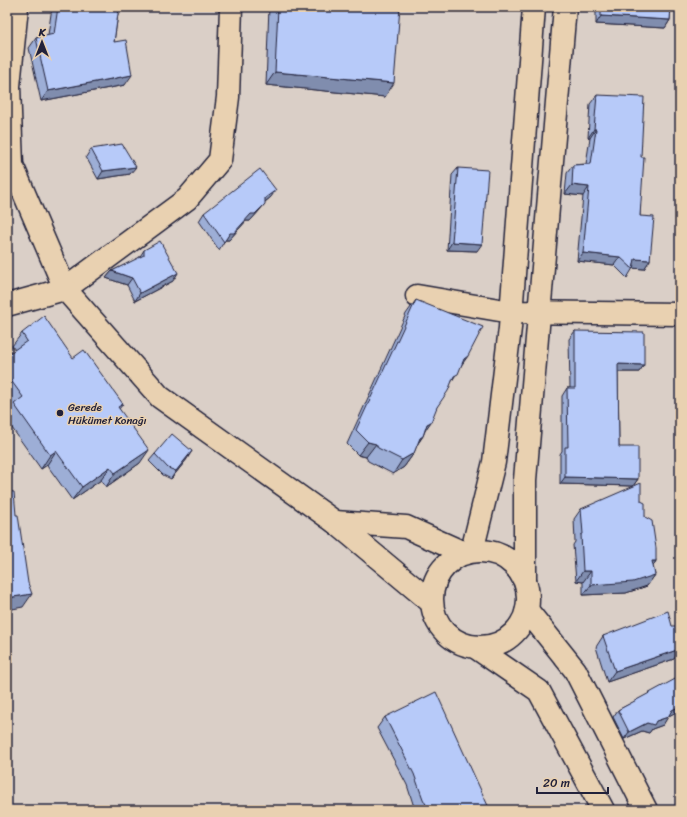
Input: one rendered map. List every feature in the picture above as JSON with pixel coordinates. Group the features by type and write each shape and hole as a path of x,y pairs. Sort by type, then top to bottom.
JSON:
{"street":[{"path":"17,7 9,86 9,167 65,289 160,397 335,522 431,602"},
{"path":"7,305 65,289 187,199 220,160 228,97 231,7"},
{"path":"468,552 494,462 511,312 534,7"},
{"path":"525,580 517,568 506,558 493,552 478,550 468,552 450,560 439,572 432,586 431,602 434,615 440,628 450,637 462,644 475,647 489,646 502,642 513,634 522,623 527,610 528,595 525,580 525,480 565,7"},
{"path":"417,296 511,312 680,314"},
{"path":"335,522 406,527 468,552"},
{"path":"527,610 575,670 646,810"},
{"path":"475,647 539,691 603,810"}],"building":[{"path":"58,7 119,7 114,42 126,40 132,75 48,91 36,38 54,34"},
{"path":"278,7 400,7 394,83 275,72"},
{"path":"601,7 671,7 670,20 601,16"},
{"path":"597,95 644,97 641,157 644,157 640,216 654,217 650,260 635,259 633,269 620,257 583,253 589,187 572,185 573,165 591,164 596,129 594,129"},
{"path":"122,144 136,167 103,171 91,149"},
{"path":"458,168 488,170 482,244 452,242"},
{"path":"260,169 276,190 265,198 265,204 255,214 251,214 234,233 230,233 224,242 204,213"},
{"path":"160,241 178,273 140,293 132,278 112,271 144,255 144,250"},
{"path":"416,300 483,327 468,356 464,359 458,374 454,376 448,391 437,407 431,422 427,424 423,436 420,438 414,453 402,460 378,448 376,444 368,442 356,430"},
{"name":"Gerede Hükümet Konağı","path":"44,316 73,358 84,350 123,404 118,407 149,450 115,473 110,467 82,487 56,451 50,455 14,404 23,397 7,375 7,355 27,341 22,333"},
{"path":"575,331 644,332 644,365 618,364 619,447 638,447 638,479 565,477 565,447 568,447 567,388 575,388"},
{"path":"172,434 192,451 176,471 168,468 155,454"},
{"path":"641,483 641,501 645,503 645,517 652,521 656,548 656,561 652,561 655,575 633,582 591,585 591,571 583,571 581,509"},
{"path":"7,491 14,492 16,515 18,515 28,583 32,594 7,598"},
{"path":"668,611 672,626 677,626 680,649 615,671 603,636"},
{"path":"679,677 680,706 672,710 668,717 656,721 654,725 647,723 629,732 618,710"},
{"path":"436,692 489,808 485,810 429,810 423,799 414,774 385,717"},
{"path":"680,804 680,810 674,810 673,807"}],"place":[{"name":"Gerede Hükümet Konağı","path":"60,413"}]}
